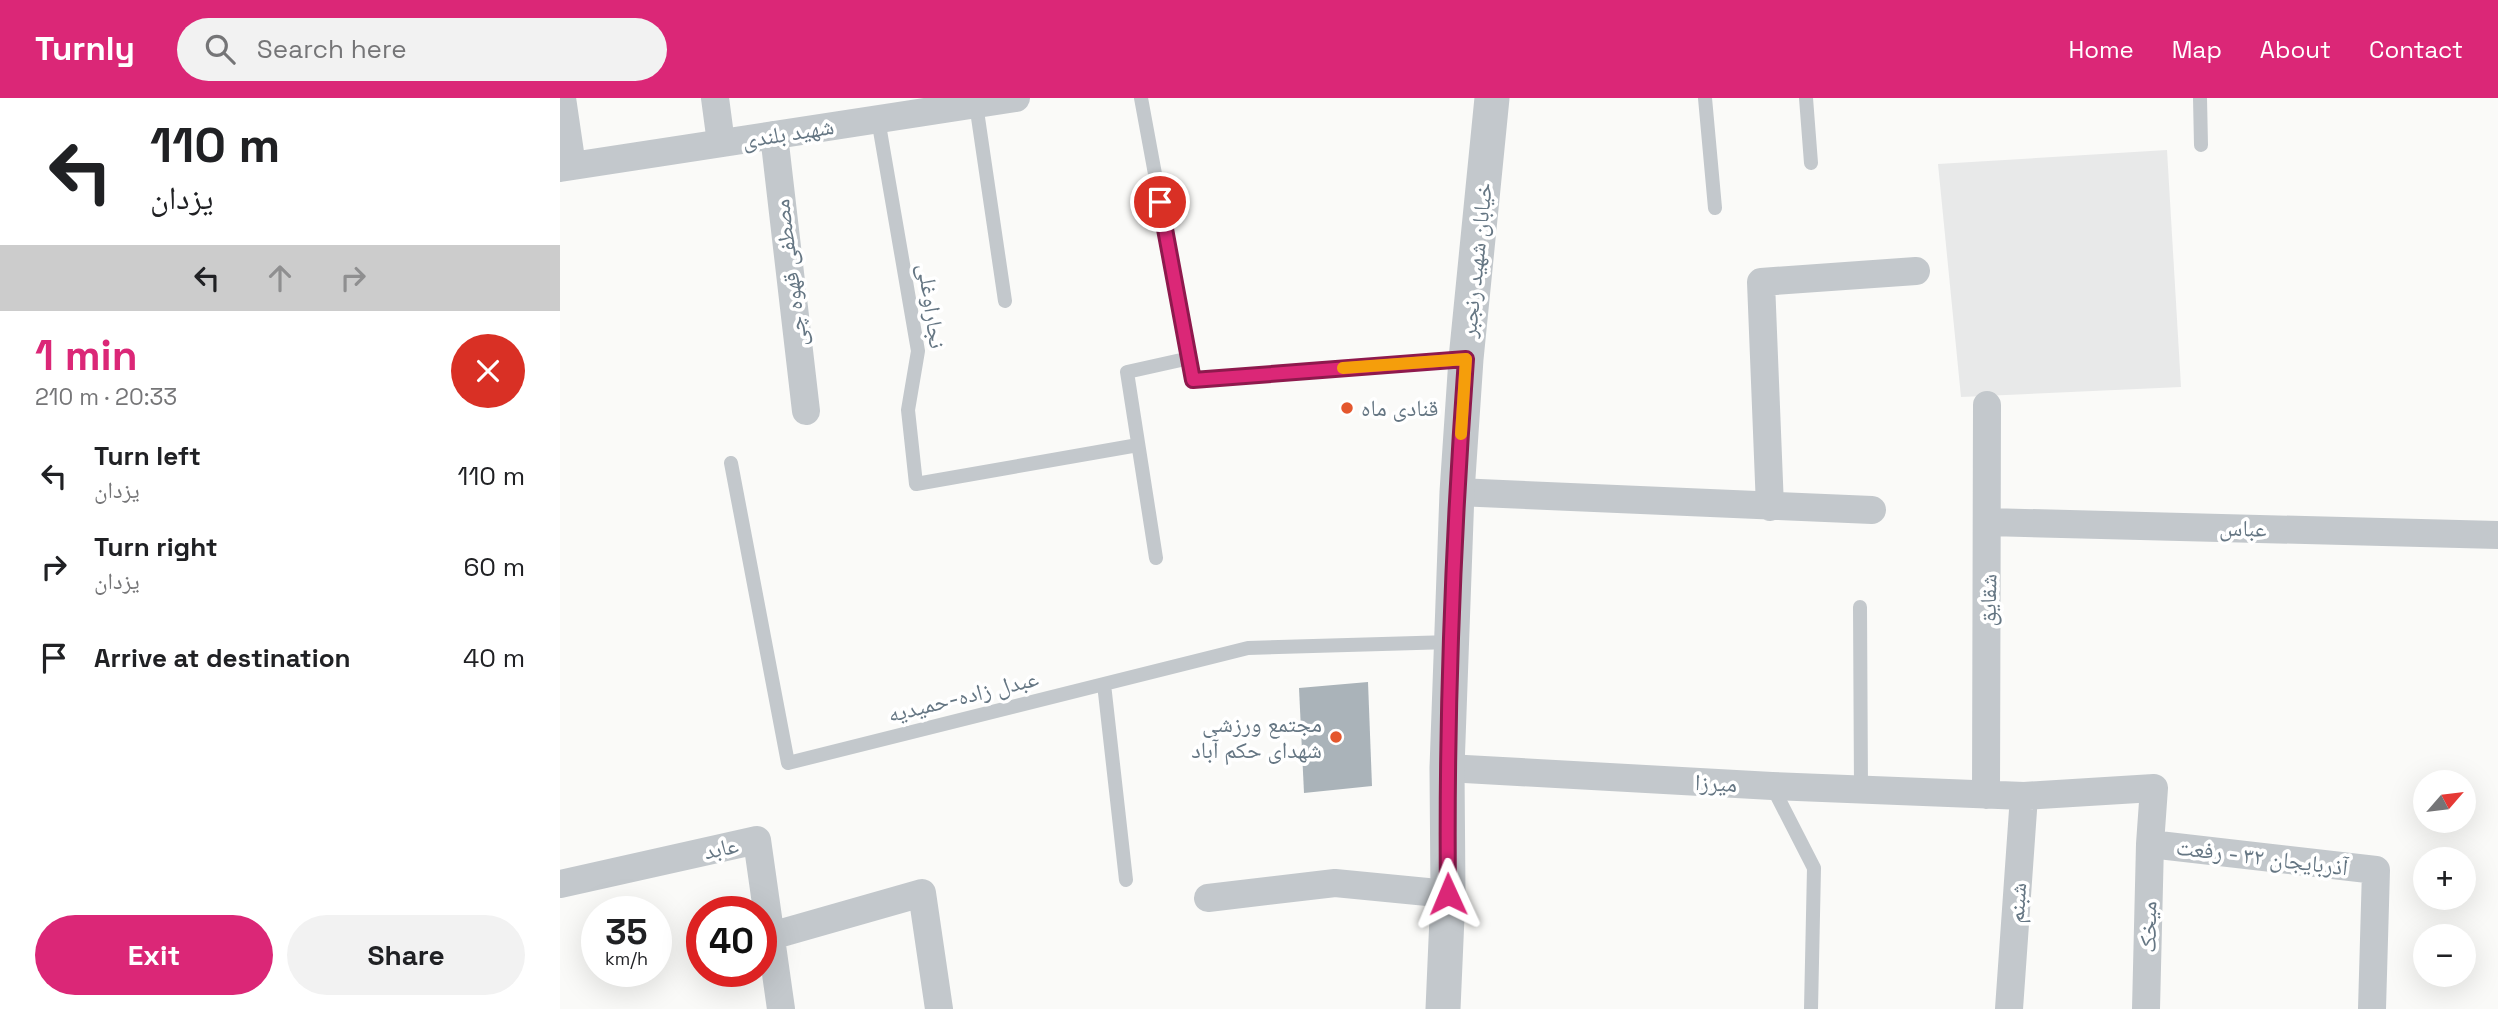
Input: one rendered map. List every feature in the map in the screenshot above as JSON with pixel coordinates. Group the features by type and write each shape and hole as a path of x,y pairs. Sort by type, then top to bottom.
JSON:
{"street":[{"path":"562,98 566,167"},
{"path":"715,98 721,143"},
{"name":"شهید بلندی","path":"566,167 878,119 931,104 976,104 1016,98"},
{"name":"خیابان شهید رنجبر","path":"1443,1009 1448,894 1447,768 1457,492 1466,359 1492,98"},
{"name":"مصطفی قهوه چی","path":"774,135 806,411"},
{"path":"1770,507 1761,282 1916,271"},
{"name":"شقایق","path":"1986,795 1989,522 1987,405"},
{"path":"1457,492 1872,510"},
{"name":"عباس","path":"1989,522 2498,535"},
{"name":"میرزا","path":"1447,768 1986,795"},
{"name":"آذربایجان ۳۲ - رفعت","path":"1986,795 2024,796 2154,788 2150,844 2376,870 2372,1009"},
{"name":"شبنم","path":"2009,1009 2024,796"},
{"name":"عابد","path":"560,884 757,840 765,896"},
{"name":"میخک","path":"2146,1009 2150,844"},
{"path":"1208,898 1335,883 1448,894"},
{"path":"777,934 922,893 939,1009"},
{"name":"عابد","path":"777,980 781,1009"}],"lane":[{"path":"1141,98 1193,380 1466,359"},
{"path":"1705,98 1715,208"},
{"path":"1807,98 1811,163"},
{"path":"2200,98 2201,145"},
{"path":"976,104 1005,301"},
{"name":"نجاراوغلی","path":"878,119 918,351 908,410 916,484 1138,445"},
{"path":"1156,558 1127,372 1189,359"},
{"name":"عبدل زاده-حمیدیه","path":"731,463 788,763 1248,648 1451,642"},
{"path":"1860,607 1861,789"},
{"path":"1104,684 1126,880"},
{"path":"1772,786 1814,869 1811,1009"}],"shaded area":[{"path":"2167,150 2181,387 1961,397 1938,164"}],"building":[{"name":"مجتمع ورزشی شهدای حکم آباد","path":"1368,682 1372,786 1304,793 1299,688"}],"slow traffic":[{"path":"1343,368 1466,359 1461,434"}],"place":[{"name":"قنادی ماه","path":"1347,408"},
{"name":"مجتمع ورزشی شهدای حکم آباد","path":"1336,737"}],"route":[{"path":"1160,202 1193,380 1466,359 1450,667 1447,768 1448,894"}]}
